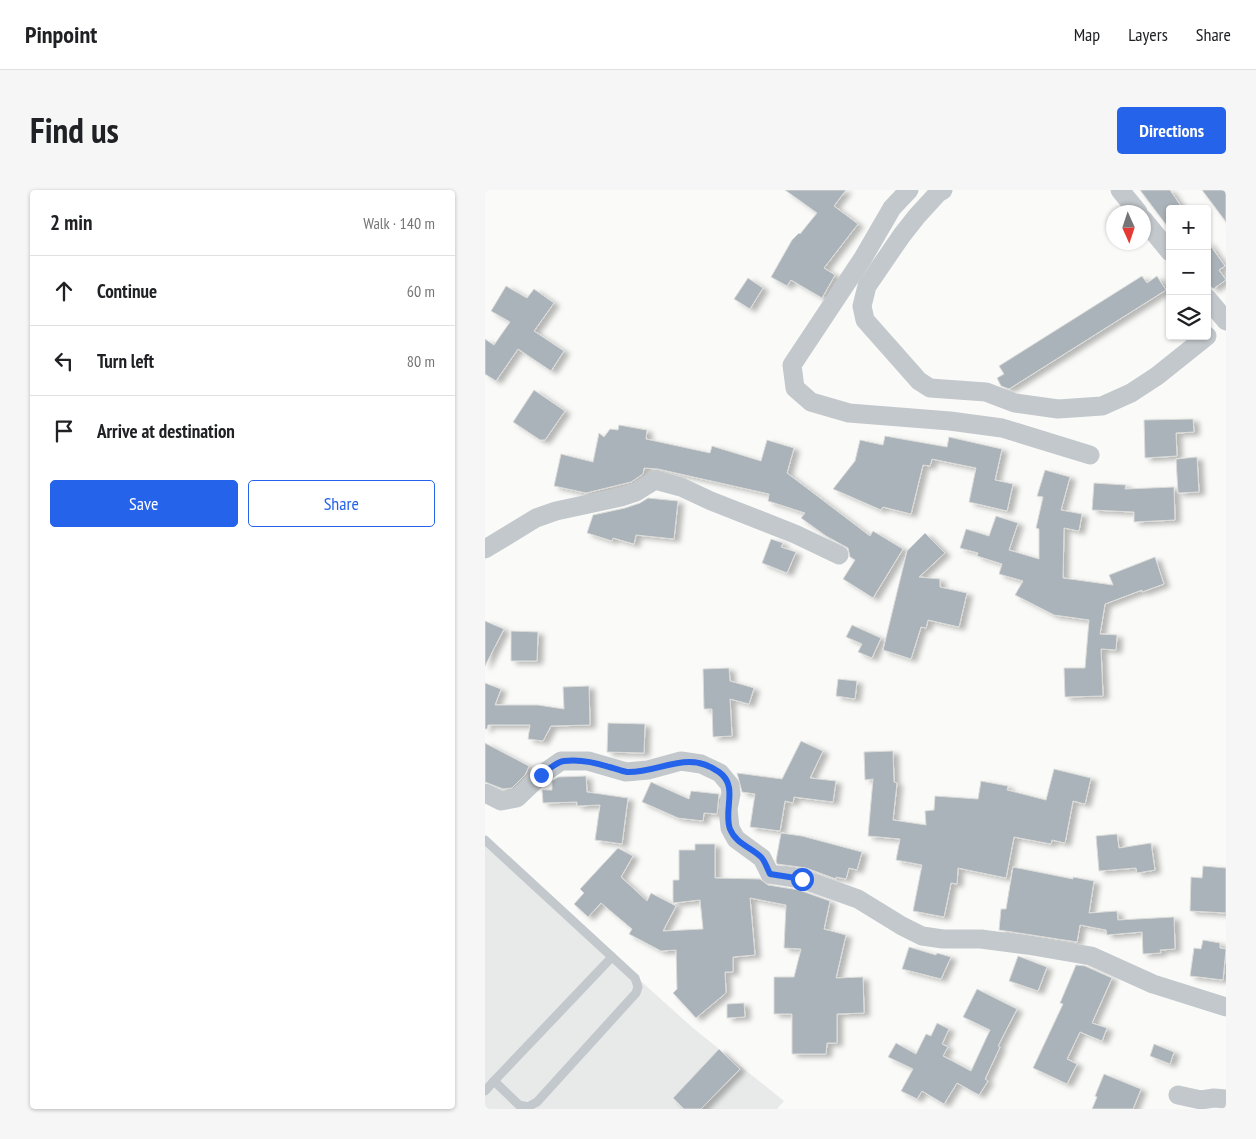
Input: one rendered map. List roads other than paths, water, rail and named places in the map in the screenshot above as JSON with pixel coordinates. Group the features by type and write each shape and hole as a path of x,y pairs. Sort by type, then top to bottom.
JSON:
{"street":[{"path":"909,190 892,208 863,258 792,365 795,388 811,402 849,413 949,421 1002,428 1091,456"},
{"path":"943,190 917,216 902,235 867,286 862,306 865,320 919,381 931,388 987,392 1015,403 1057,409 1103,406 1131,393 1157,376 1202,340"},
{"path":"1120,190 1132,205"},
{"path":"1151,229 1168,250"},
{"path":"1211,303 1226,321 1211,333"},
{"path":"485,549 536,518 556,510 621,497 636,492 655,480 681,487 711,501 795,534 839,555"},
{"path":"485,794 501,801 517,798 541,775 561,761 588,761 626,772 648,770 681,761 701,764 720,772 730,785 731,794 728,809 730,828 736,839 762,858 770,874 802,879 858,899 922,936 943,939 981,939 1091,956 1153,984 1226,1007"},
{"path":"1179,1095 1201,1100 1226,1099"}],"lane":[{"path":"485,840 635,978 638,987 636,993 537,1102 528,1107 519,1105 494,1081"},
{"path":"485,1092 612,957"}]}
